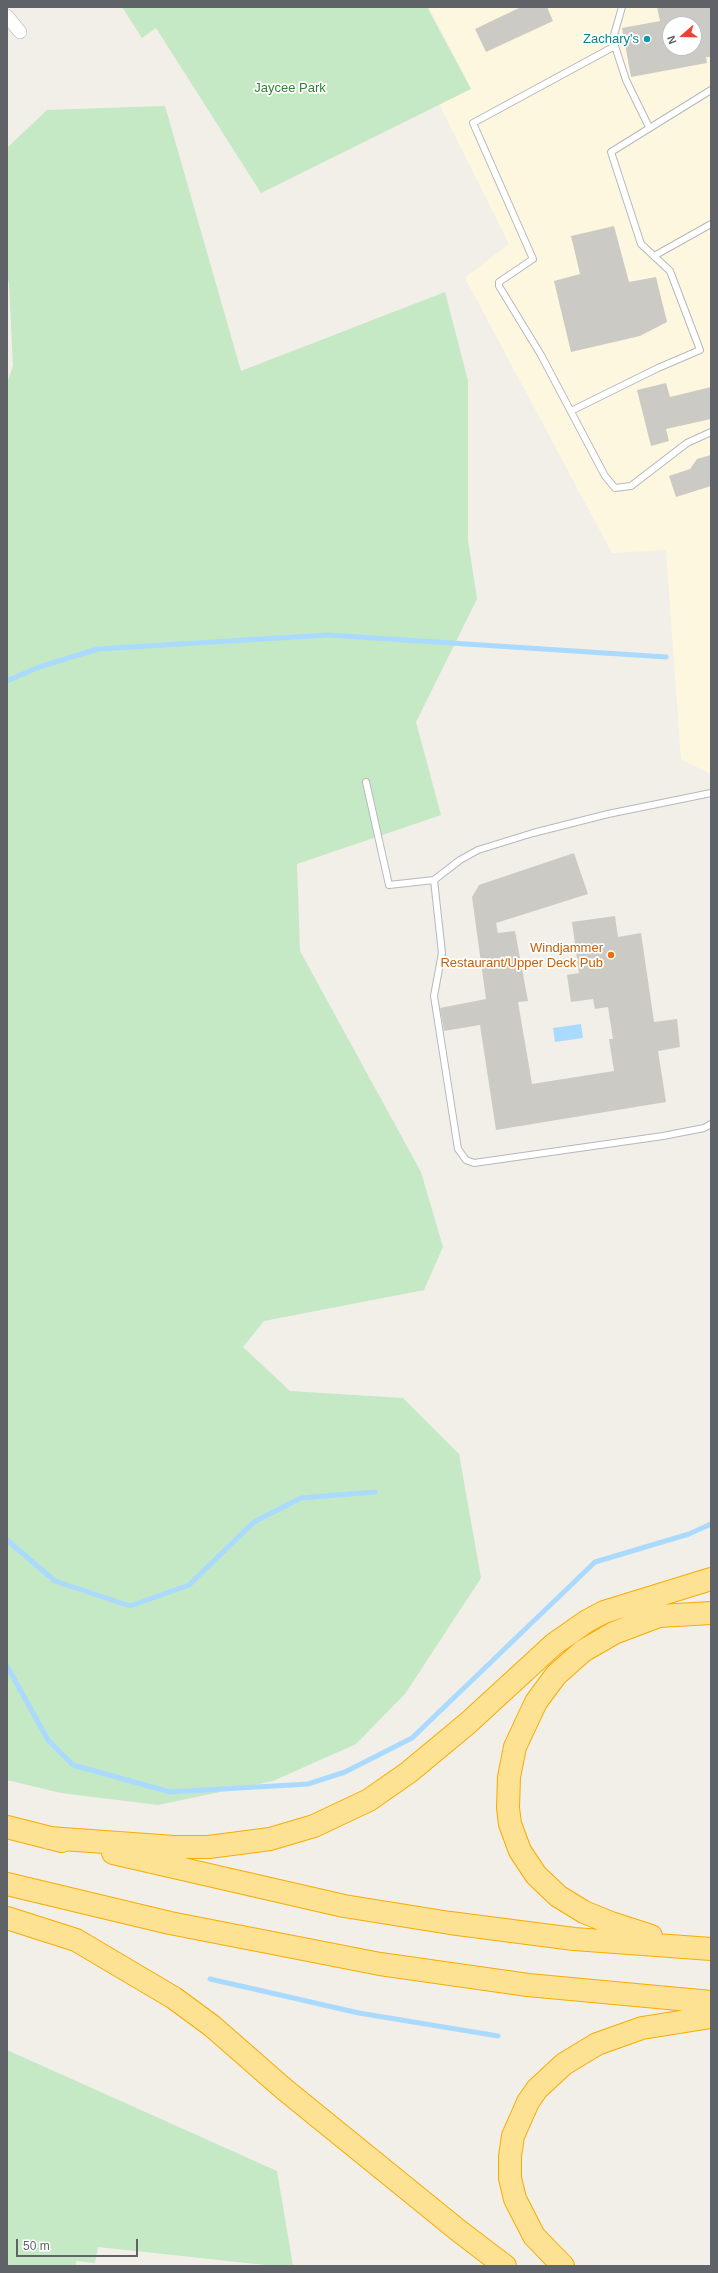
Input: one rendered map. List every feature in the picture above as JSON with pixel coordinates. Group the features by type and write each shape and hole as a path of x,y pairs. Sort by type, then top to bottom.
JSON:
{"highway":[{"path":"49,1838 174,1847 209,1847 270,1839 314,1826 369,1800 409,1772 468,1723 554,1644 581,1624 604,1612 711,1579"},
{"path":"702,1949 597,1918 571,1905 546,1886 532,1870 520,1851 510,1824 508,1793 509,1777 515,1747 528,1716 546,1688 568,1663 583,1651 614,1633 659,1616 711,1612"},
{"path":"7,1827 212,1877 344,1906 450,1923 574,1939 702,1949"},
{"path":"7,1884 170,1923 380,1964 528,1985 711,2002"},
{"path":"7,1918 76,1940 174,1998 212,2026 296,2099 459,2231 505,2266"},
{"path":"563,2266 534,2236 515,2199 510,2178 510,2156 513,2136 528,2102 537,2089 564,2064 597,2044 642,2028 711,2017"}],"street":[{"path":"7,16 20,32"}],"lane":[{"path":"622,7 614,35 615,46 628,85 649,127"},
{"path":"615,46 473,123 533,259 499,282 499,286 571,411 605,476 615,488 631,486 686,443 711,432"},
{"path":"571,411 637,378 700,350 670,271 641,244 611,152 649,127 711,90"},
{"path":"654,256 711,224"},
{"path":"366,782 389,885 434,880 460,860 478,850 519,837 608,814 711,793"},
{"path":"434,880 442,953 434,996 458,1150 466,1160 474,1163 664,1136 704,1128 711,1124"}],"shaded area":[{"path":"429,7 711,7 711,774 681,759 666,550 612,553 465,278 509,244 439,104 471,88"}],"green space":[{"name":"Jaycee Park","path":"122,7 427,7 471,89 261,193 156,28 142,38"},
{"path":"165,106 241,371 445,292 468,381 468,540 477,599 416,722 441,815 297,864 300,951 421,1172 443,1247 424,1290 264,1321 243,1347 290,1391 403,1398 459,1454 481,1578 405,1694 356,1744 273,1781 158,1805 61,1793 7,1780 7,383 13,366 9,283 7,276 7,148 47,110"},
{"path":"7,2050 277,2171 293,2266 275,2266 98,2247 95,2263 76,2261 76,2266 7,2266"}],"water":[{"path":"581,1024 583,1038 555,1042 553,1028"}],"building":[{"path":"521,7 547,7 553,21 486,52 475,29"},
{"name":"Zachary's","path":"657,7 711,7 711,57 706,57 707,63 631,77 622,28 660,21"},
{"path":"614,226 629,282 656,277 667,322 640,336 571,352 554,281 580,274 571,236"},
{"path":"666,383 670,397 711,387 711,419 666,429 669,441 651,446 637,390"},
{"path":"711,455 711,486 676,497 669,476 690,469 697,459"},
{"path":"574,853 588,894 496,923 498,933 515,931 528,1001 518,1002 532,1084 614,1071 609,1039 613,1039 608,1007 595,1009 593,999 571,1002 567,975 579,973 572,922 615,916 618,937 641,933 654,1022 677,1019 680,1047 658,1051 666,1102 496,1130 480,1025 444,1031 440,1008 486,999 472,897 479,885"}],"waterway":[{"path":"7,681 39,667 98,649 328,635 666,657"},
{"path":"7,1540 55,1581 130,1606 189,1585 254,1522 301,1498 375,1492"},
{"path":"7,1666 48,1740 73,1765 170,1792 308,1784 345,1772 412,1738 595,1562 689,1534 711,1524"},
{"path":"210,1979 359,2013 498,2036"}],"place":[{"name":"Zachary's","path":"647,39"},
{"name":"Windjammer Restaurant/Upper Deck Pub","path":"611,955"}]}
